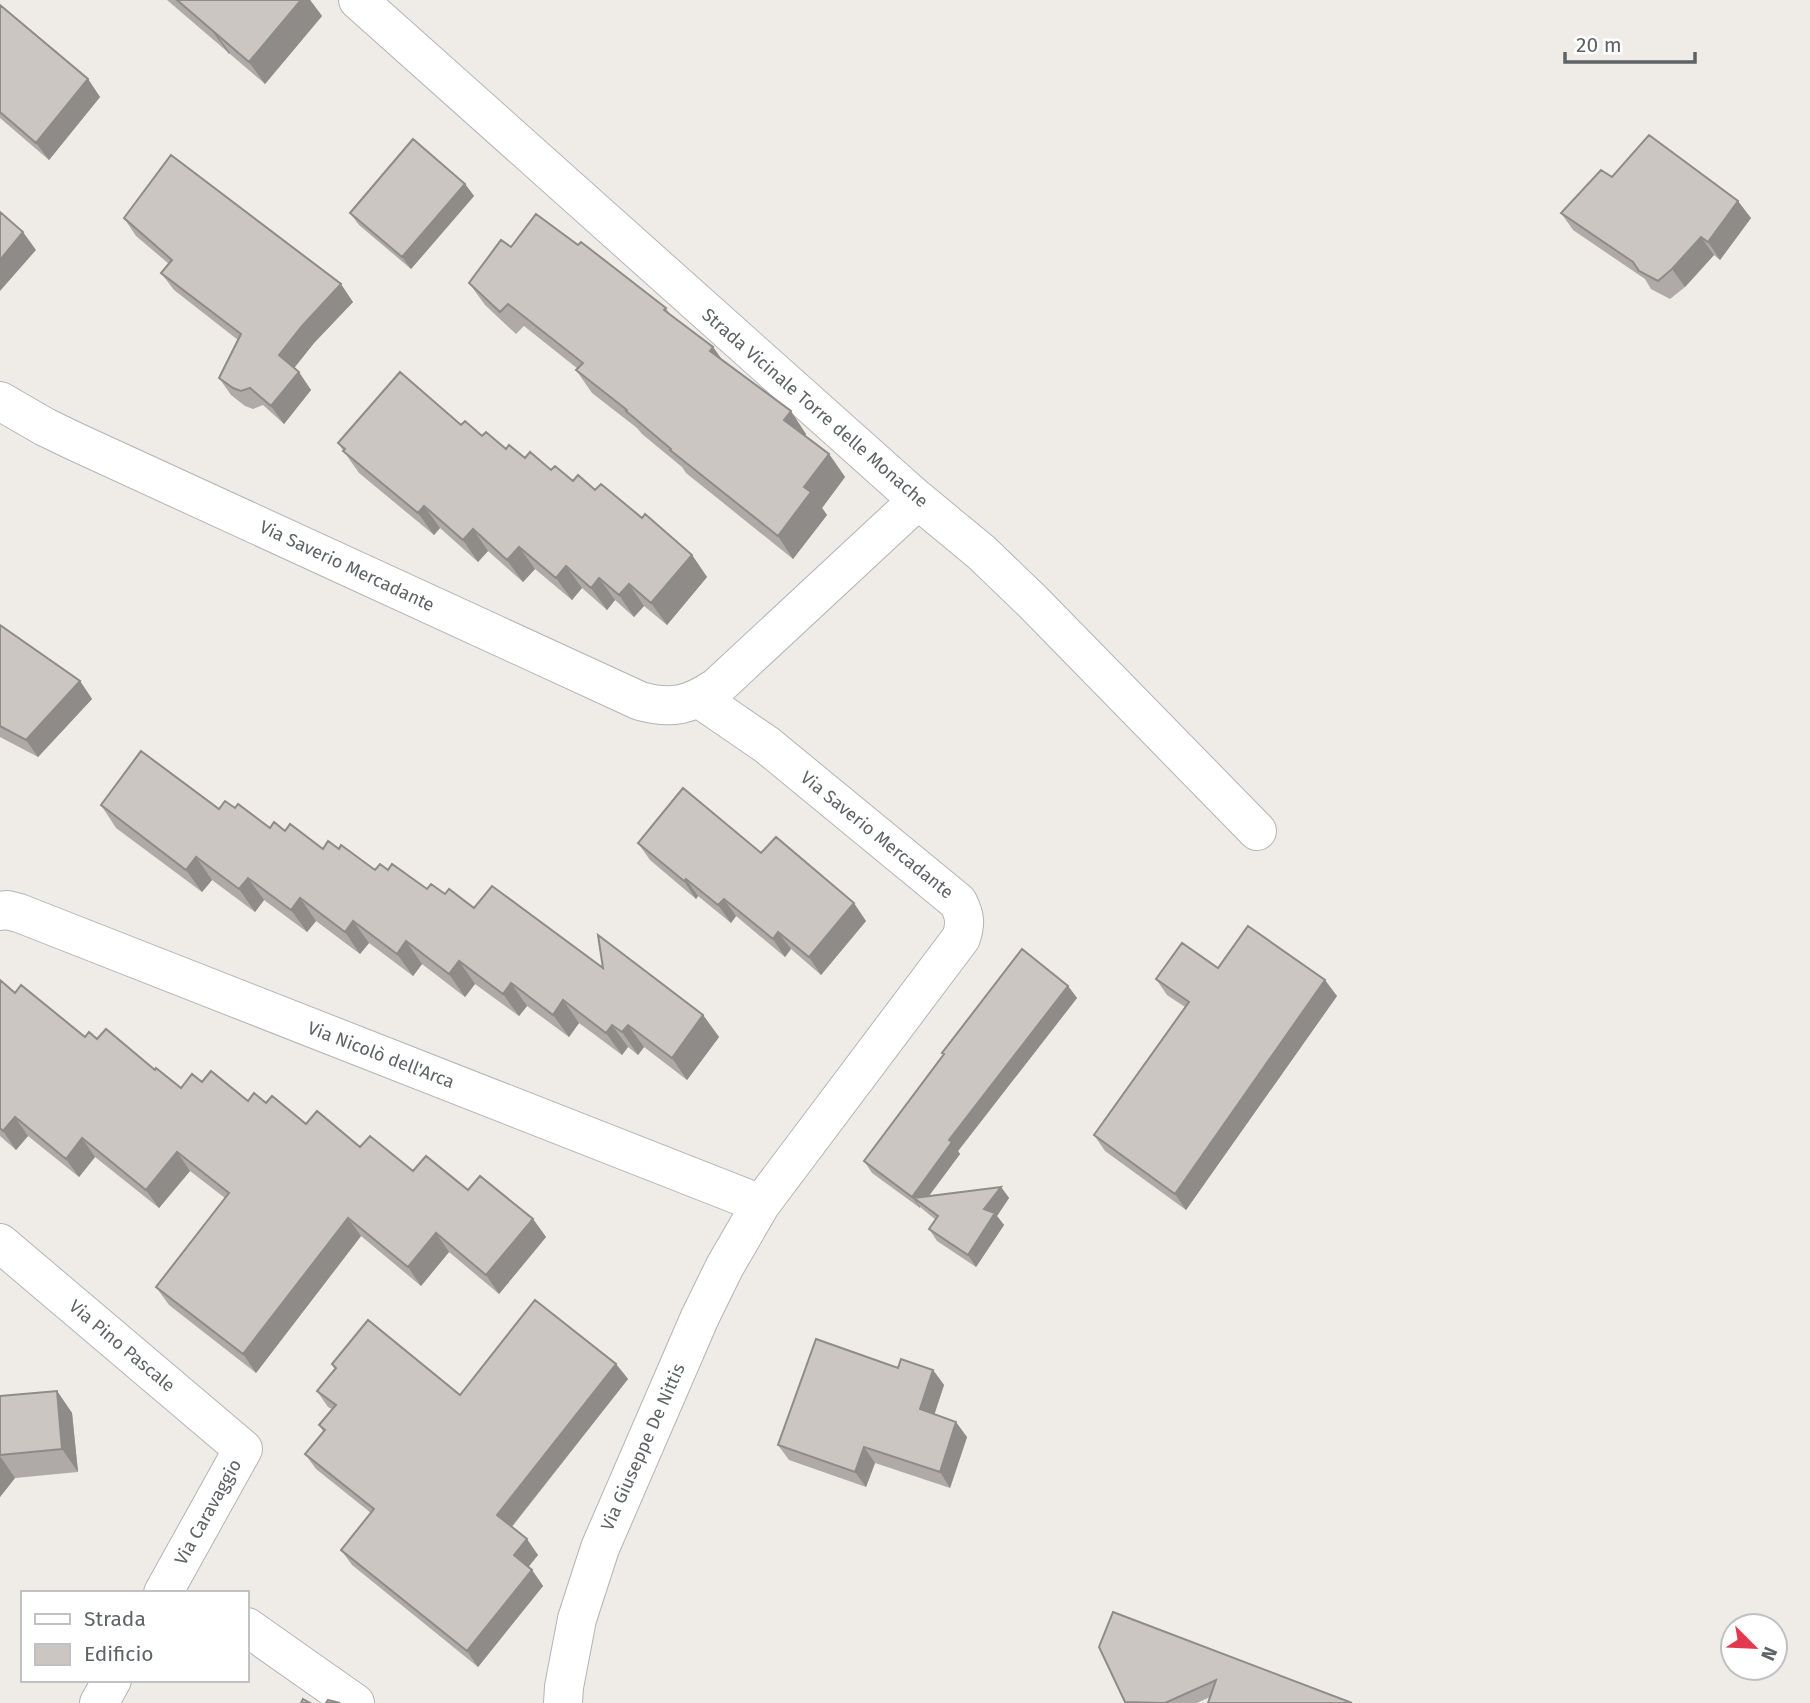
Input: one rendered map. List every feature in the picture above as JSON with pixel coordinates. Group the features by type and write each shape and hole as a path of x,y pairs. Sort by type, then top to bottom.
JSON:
{"street":[{"name":"Strada Vicinale Torre delle Monache","path":"358,0 918,500 981,552 1257,831"},
{"name":"Via Saverio Mercadante","path":"0,401 74,441 640,701 659,706 677,705 700,698 717,687 918,500"},
{"name":"Via Saverio Mercadante","path":"700,698 767,745 958,902 964,914 965,925 961,938 761,1205"},
{"name":"Via Nicolò dell'Arca","path":"0,911 19,913 761,1205"},
{"name":"Via Giuseppe De Nittis","path":"562,1703 577,1619 600,1548 700,1317 725,1266 761,1205"},
{"name":"Via Pino Pascale","path":"0,1243 243,1449"},
{"name":"Via Caravaggio","path":"178,1587 243,1449"},
{"path":"248,1628 355,1703"},
{"path":"99,1703 111,1682"}],"building":[{"path":"177,0 301,0 249,62"},
{"path":"0,5 88,79 36,143 0,112"},
{"path":"1649,135 1738,201 1708,242 1701,237 1658,281 1639,271 1633,262 1561,213 1601,170 1612,177"},
{"path":"413,139 465,184 402,257 350,213"},
{"path":"171,155 341,284 279,355 299,372 271,406 250,388 241,391 219,378 241,334 161,273 172,260 124,218"},
{"path":"0,212 23,232 0,260"},
{"path":"536,214 578,245 581,242 666,308 664,310 713,347 710,351 791,411 784,420 829,454 804,487 811,492 778,536 670,450 627,410 576,370 583,363 508,304 500,312 469,283 501,240 511,247"},
{"path":"400,372 461,425 465,421 482,436 486,432 506,449 509,445 525,458 530,452 551,470 555,466 573,481 578,475 595,490 601,484 642,518 645,514 692,555 651,603 629,584 619,595 599,578 591,588 566,566 556,578 519,547 507,560 473,529 463,540 424,506 418,513 343,451 345,449 338,443"},
{"path":"0,625 80,681 26,740 0,726"},
{"path":"141,751 219,809 225,801 235,808 238,804 270,828 274,822 285,831 290,824 323,849 328,841 339,849 341,845 375,870 380,864 388,870 392,864 427,889 431,884 445,894 449,889 474,908 492,886 603,968 598,935 703,1015 672,1058 628,1025 622,1032 612,1025 606,1033 563,1000 553,1015 511,983 503,994 459,961 449,974 406,941 397,954 353,921 345,932 300,898 291,910 248,878 239,889 196,857 186,870 101,805"},
{"path":"683,788 761,853 776,837 854,903 809,957 778,932 773,939 724,899 718,905 638,843"},
{"path":"1248,926 1325,980 1175,1194 1094,1135 1189,1002 1156,979 1182,943 1218,968"},
{"path":"1022,949 1068,986 949,1140 952,1142 912,1197 864,1161"},
{"path":"0,980 15,993 21,985 85,1037 89,1032 97,1039 106,1029 181,1088 192,1074 202,1082 211,1071 248,1101 254,1093 266,1103 272,1096 306,1124 317,1111 360,1147 370,1136 413,1171 426,1156 468,1190 480,1176 533,1219 486,1275 436,1233 408,1267 348,1218 243,1354 156,1287 229,1193 177,1152 146,1190 82,1138 66,1159 15,1117 3,1131 0,1128"},
{"path":"1001,1187 984,1209 995,1213 968,1255 929,1229 938,1216 914,1198"},
{"path":"535,1300 616,1364 497,1515 527,1539 514,1555 532,1570 467,1651 341,1550 374,1509 305,1454 325,1430 319,1425 336,1405 317,1391 336,1368 332,1364 368,1320 460,1395"},
{"path":"816,1339 898,1368 901,1359 933,1370 920,1409 956,1422 940,1472 864,1447 855,1472 778,1445"},
{"path":"57,1391 62,1449 0,1455 0,1396"},
{"path":"1113,1612 1352,1703 1208,1703 1216,1680 1165,1703 1125,1702 1099,1647"}]}
